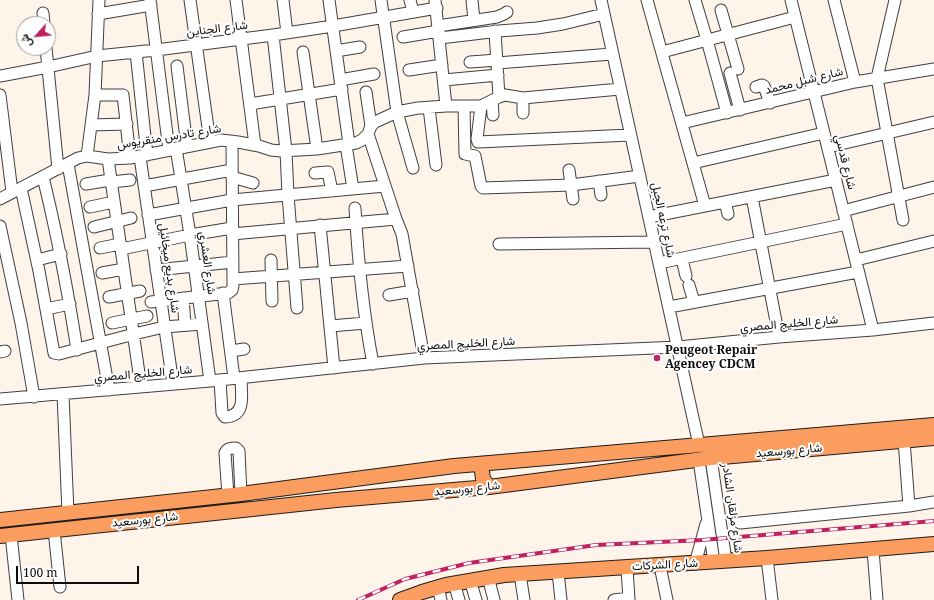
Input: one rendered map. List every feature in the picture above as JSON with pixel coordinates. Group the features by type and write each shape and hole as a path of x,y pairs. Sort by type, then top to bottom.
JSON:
{"main road":[{"name":"شارع بورسعيد","path":"0,520 235,495 454,466 934,425"},
{"name":"شارع بورسعيد","path":"5,535 336,500 489,487 705,459 934,438"},
{"path":"481,464 483,479 489,487"},
{"path":"454,466 461,470 463,474 464,483 459,490"},
{"path":"335,482 336,500"},
{"name":"شارع الشركات","path":"400,600 440,594 454,584 488,577 695,564 934,544"}],"street":[{"path":"0,199 78,158 87,156 95,95 99,0"},
{"path":"190,0 210,142"},
{"path":"236,0 255,145"},
{"path":"283,0 288,33"},
{"path":"329,0 341,85 352,189"},
{"path":"381,0 397,112 413,168"},
{"path":"410,0 413,12"},
{"path":"472,0 474,20"},
{"name":"شارع ترعه الجبل","path":"600,0 699,445"},
{"path":"647,0 706,206"},
{"path":"695,0 727,113"},
{"name":"شارع قدسي","path":"791,0 873,330"},
{"path":"834,0 854,82"},
{"path":"895,0 877,78 903,220"},
{"path":"98,14 150,2"},
{"name":"شارع العشري","path":"150,2 172,149 180,179 190,235 202,324 222,413 225,417 232,417 235,415 242,405 238,378"},
{"path":"436,4 446,106"},
{"name":"شارع الجناين","path":"0,76 97,56 197,45 333,26 413,12 436,4"},
{"path":"721,10 728,35 740,110"},
{"path":"439,32 474,20 496,17 507,12"},
{"path":"403,38 439,32 497,31 537,28 563,24 604,14"},
{"path":"493,115 498,75 496,17"},
{"path":"662,52 795,17"},
{"path":"273,35 286,151 290,228 297,308"},
{"path":"336,51 360,47"},
{"path":"136,52 139,157"},
{"path":"303,52 317,149"},
{"path":"470,62 612,54"},
{"path":"47,56 58,169"},
{"path":"409,70 442,65"},
{"path":"177,66 187,146"},
{"name":"شارع شبل محمد","path":"682,123 854,82 934,69"},
{"path":"250,104 309,94 374,74"},
{"path":"444,80 498,75"},
{"path":"756,87 762,85 764,86 770,103"},
{"path":"496,99 509,95 620,89"},
{"path":"366,92 370,130 385,186 402,234 424,358"},
{"path":"523,113 526,94"},
{"path":"0,95 16,190 37,260 54,353 58,354 77,350 164,327 202,324"},
{"path":"95,95 123,95 127,124 139,157"},
{"name":"شارع تادرس منقريوس","path":"87,156 108,159 139,157 221,140 255,145 271,150 286,151 348,145 362,140 378,120 397,112 446,106 481,106 496,99"},
{"path":"464,106 465,153 467,155 475,156"},
{"path":"481,106 477,139 478,154 475,156 481,186 485,188 571,185 640,176"},
{"path":"429,108 436,165"},
{"path":"828,147 934,122"},
{"path":"91,125 127,124"},
{"path":"693,163 824,133"},
{"path":"478,142 630,134"},
{"path":"156,301 225,293 232,290 232,142"},
{"name":"شارع بديع ميخائيل","path":"139,157 156,270 156,301 164,327 173,384"},
{"path":"108,159 142,387"},
{"path":"68,164 109,390"},
{"path":"569,170 573,199"},
{"path":"315,173 328,172 332,191"},
{"path":"144,186 180,179 232,174 253,183"},
{"path":"43,177 61,254 77,350"},
{"path":"86,184 130,180"},
{"path":"649,217 836,180"},
{"path":"599,181 601,195"},
{"path":"148,215 232,200 385,186"},
{"path":"843,211 934,187"},
{"path":"752,197 778,337"},
{"path":"90,207 114,202"},
{"path":"725,202 728,214"},
{"path":"355,208 359,270 366,323 374,364"},
{"path":"94,227 131,218"},
{"path":"100,248 152,242 190,235 396,219"},
{"path":"659,263 847,224"},
{"path":"320,225 334,368"},
{"path":"0,226 21,323 34,396"},
{"path":"856,260 934,241"},
{"path":"500,244 654,242"},
{"path":"37,260 61,254"},
{"path":"682,258 694,302"},
{"path":"271,260 272,301"},
{"path":"156,270 233,262"},
{"path":"233,280 408,266"},
{"path":"102,273 124,269"},
{"path":"669,307 858,272"},
{"path":"109,297 140,291"},
{"path":"389,295 413,292"},
{"path":"225,293 231,351 238,378"},
{"path":"182,298 185,325"},
{"path":"46,309 70,304"},
{"path":"112,323 147,316"},
{"path":"330,326 366,323"},
{"name":"شارع الخليج المصري","path":"0,399 238,378 424,358 678,347 778,337 873,330 934,323"},
{"path":"231,351 244,349"},
{"path":"63,394 68,513"},
{"path":"904,440 909,506"},
{"path":"705,459 704,495 708,517 720,562"},
{"name":"شارع مزلقان الشادر","path":"705,459 716,493 720,562"},
{"path":"704,495 716,493"},
{"path":"740,523 909,506 934,502"},
{"path":"695,564 708,517"},
{"path":"54,530 60,587"},
{"path":"5,535 18,600"},
{"path":"873,550 877,600"},
{"path":"767,558 772,600"},
{"path":"660,566 667,600"},
{"path":"614,600 629,599 627,568"},
{"path":"558,572 561,600"},
{"path":"520,574 524,600"},
{"path":"488,577 494,600"},
{"path":"470,580 476,600"},
{"path":"454,584 460,600"}],"railway":[{"path":"358,600 405,579 469,563 596,545 702,540 934,521"}],"place":[{"name":"Peugeot Repair Agencey CDCM","path":"657,358"}]}
